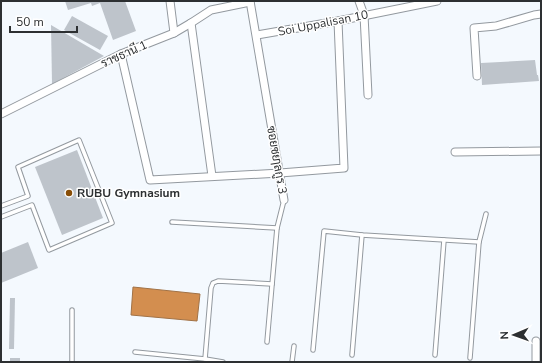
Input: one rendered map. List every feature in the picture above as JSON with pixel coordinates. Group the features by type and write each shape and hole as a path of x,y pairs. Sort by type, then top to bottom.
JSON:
{"street":[{"path":"170,1 174,33"},
{"path":"359,1 364,15 368,95"},
{"name":"Soi Uppalisan 10","path":"257,35 437,1"},
{"name":"ราชธานี 1","path":"1,114 121,54 174,33 211,10 250,2"},
{"name":"ซอยซยๅลกูร 3","path":"250,2 257,35 284,200"},
{"path":"477,76 474,28 496,26 541,14"},
{"path":"121,54 150,180 344,168 338,20"},
{"path":"191,23 212,176"},
{"path":"455,152 541,151"},
{"path":"536,341 536,362"}],"lane":[{"path":"1,206 28,196 18,167 79,140 112,223 49,250 32,205 1,217"},
{"name":"ซอยซยๅลกูร 3","path":"267,342 277,228 284,200"},
{"path":"470,358 479,242 486,214"},
{"path":"172,222 277,228"},
{"path":"313,350 324,231 362,235 479,242"},
{"path":"352,355 362,235"},
{"path":"435,355 444,240"},
{"path":"205,359 210,295 213,283 218,281 272,284"},
{"path":"72,310 72,362"},
{"path":"292,362 294,346"},
{"path":"135,352 223,362"}],"shaded area":[{"path":"133,287 200,294 197,321 131,315"}],"building":[{"path":"65,1 125,1 136,31 113,40 100,3 92,6 91,3 68,10"},
{"path":"72,16 108,36 100,50 64,30"},
{"path":"51,25 104,56 52,84"},
{"path":"535,60 539,81 482,85 481,63"},
{"name":"RUBU Gymnasium","path":"77,150 103,218 62,235 35,167"},
{"path":"28,242 38,268 1,283 1,253"},
{"path":"10,298 15,298 14,349 9,349"},
{"path":"10,358 20,358 20,362 10,362"}],"place":[{"name":"RUBU Gymnasium","path":"69,193"}]}
